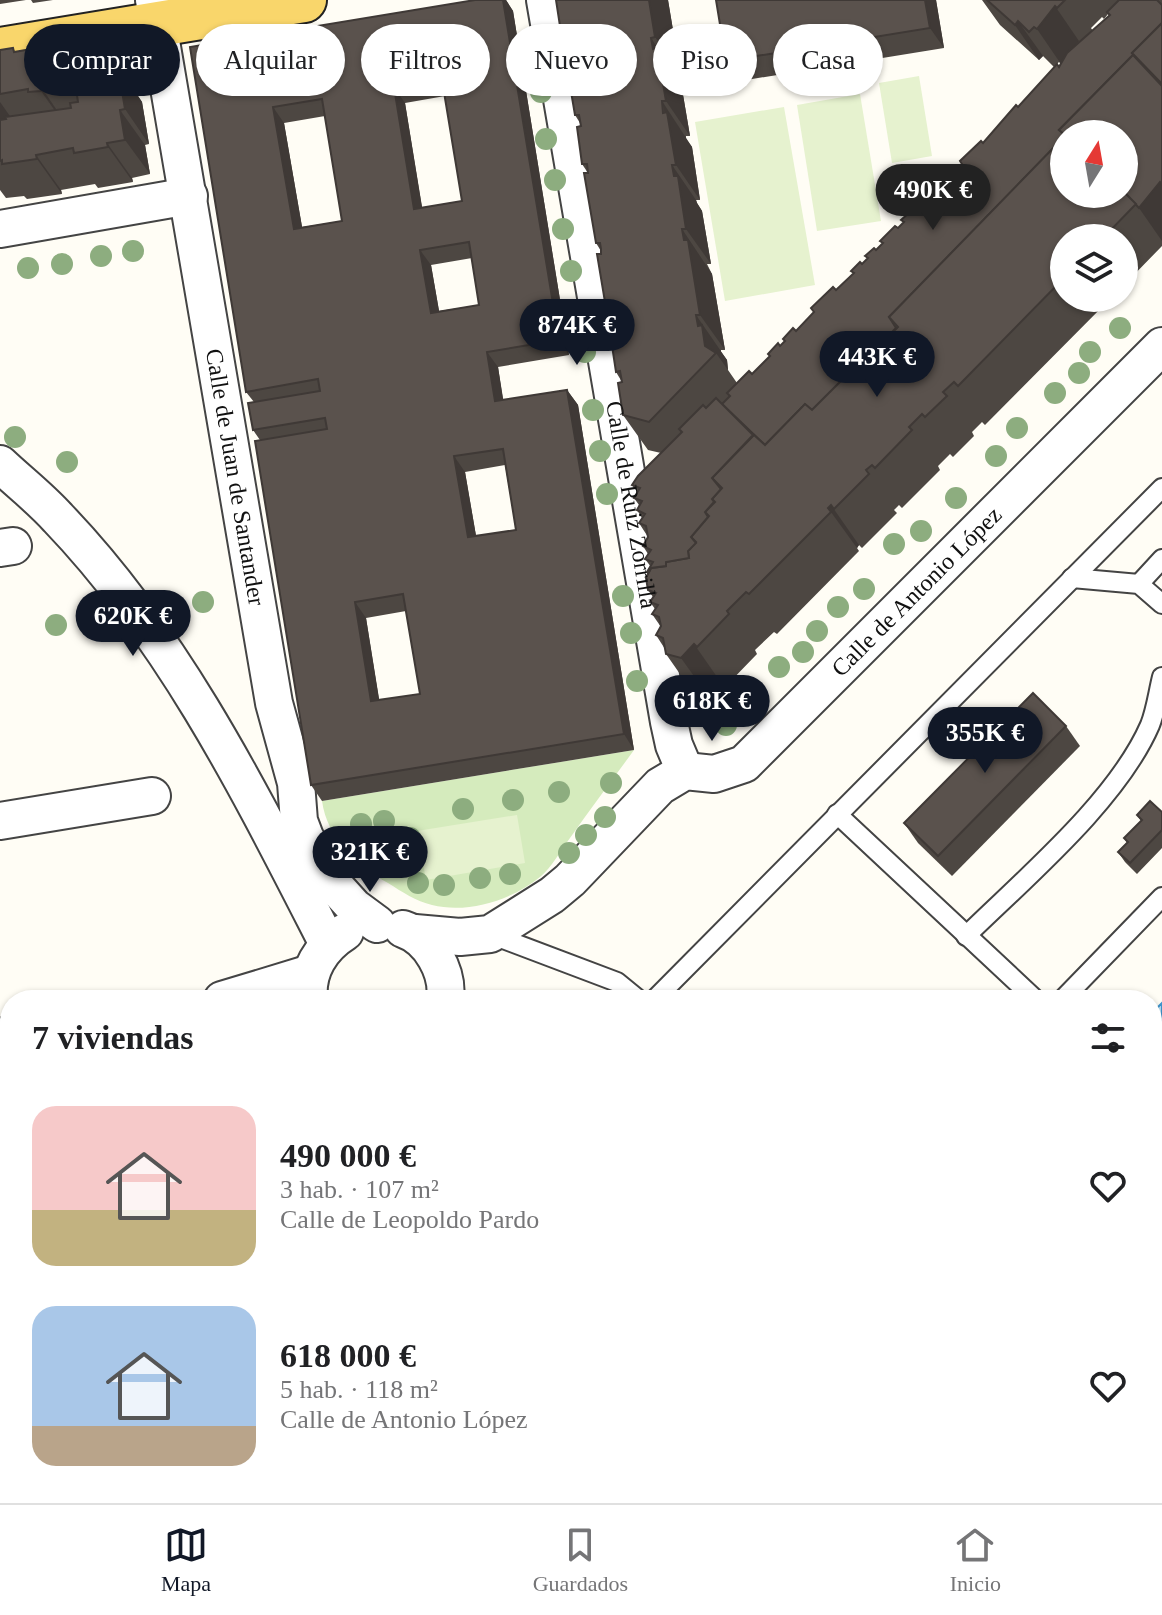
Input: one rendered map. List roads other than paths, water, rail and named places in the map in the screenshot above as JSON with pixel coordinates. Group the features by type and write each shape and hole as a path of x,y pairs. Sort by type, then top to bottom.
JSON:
{"main road":[{"path":"0,50 156,12 304,0"}],"street":[{"name":"Calle de Ruiz Zorrilla","path":"545,0 669,722 685,771"},
{"name":"Calle de Juan de Santander","path":"156,12 274,703 296,783 299,821 325,875 354,907 377,924"},
{"path":"0,229 189,196"},
{"name":"Calle de Antonio López","path":"685,771 714,774 744,764 1162,346"},
{"path":"0,464 57,516 92,555 122,592 211,721 316,972"},
{"path":"631,500 663,483"},
{"path":"256,990 316,972 351,929 377,924 415,933 460,937 490,934 552,895 660,786 685,771"},
{"path":"0,821 152,796"},
{"path":"415,933 432,952 442,972 444,990"}],"lane":[{"path":"664,990 1162,488"},
{"path":"1139,584 1162,559"},
{"path":"1072,578 1139,584 1162,604"},
{"path":"966,936 1060,844 1122,774 1156,729 1162,677"},
{"path":"837,814 1025,990"},
{"path":"1072,990 1162,897"},
{"path":"490,934 617,982 627,990"}]}
